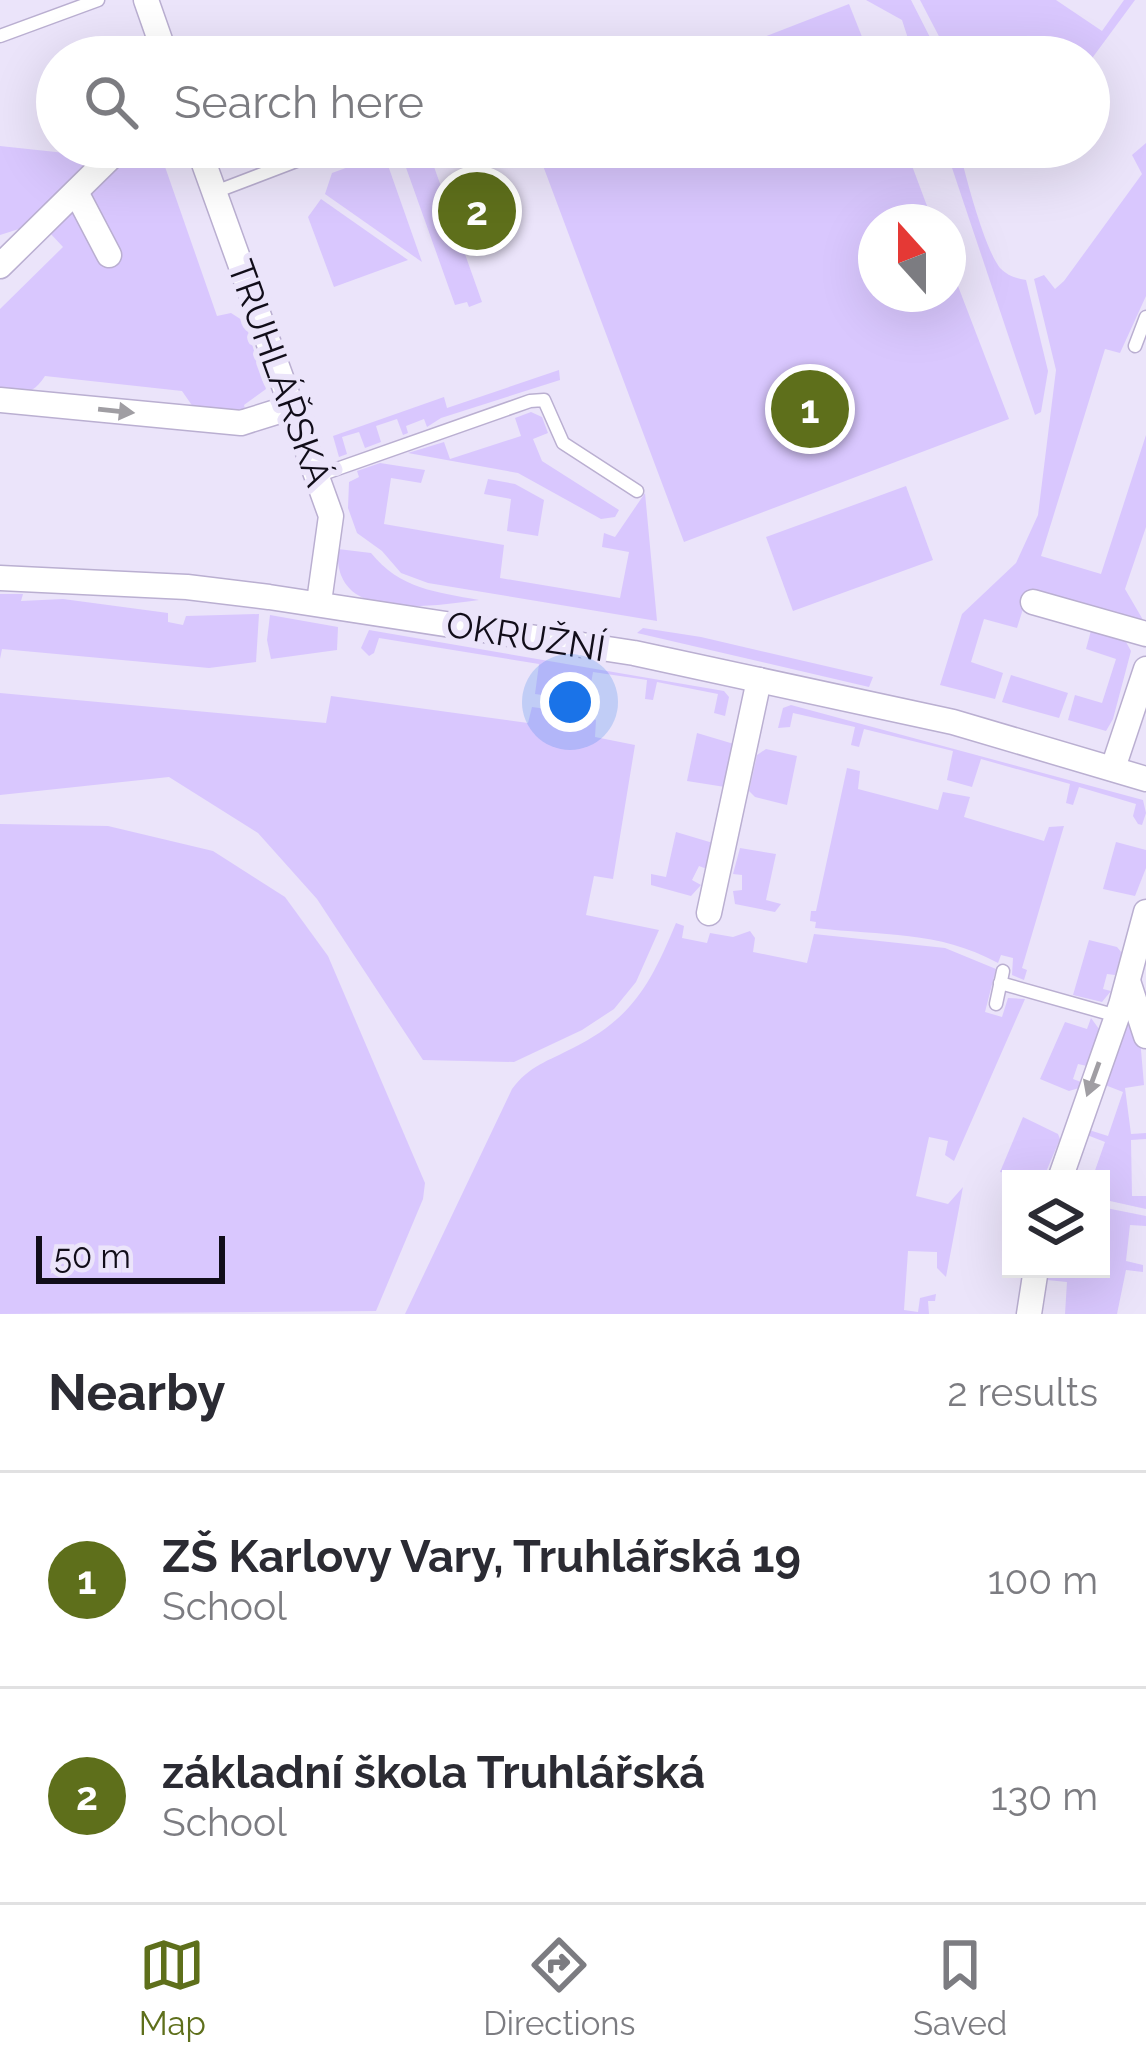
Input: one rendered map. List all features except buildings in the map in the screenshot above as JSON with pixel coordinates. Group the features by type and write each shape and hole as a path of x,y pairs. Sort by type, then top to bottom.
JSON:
{"street":[{"path":"146,0 159,36"},
{"path":"3,258 100,168"},
{"name":"TRUHLÁŘSKÁ","path":"205,168 331,516 319,602"},
{"path":"76,192 109,255"},
{"path":"0,400 242,423 292,407"},
{"name":"OKRUŽNÍ","path":"0,578 187,587 319,602 634,653 953,722 1146,779"},
{"path":"1033,602 1146,634"},
{"path":"1113,768 1146,669"},
{"path":"709,913 759,680"},
{"path":"1063,1170 1117,1016 1146,912"},
{"path":"1127,978 1146,1034"},
{"path":"1029,1314 1035,1278"}],"lane":[{"path":"0,37 98,0"},
{"path":"214,192 277,168"},
{"path":"1135,346 1146,317"},
{"path":"317,476 544,400 563,443 637,491"},
{"path":"996,1004 1002,977 1117,1016"}],"shaded area":[{"path":"866,0 911,0 929,36 907,36 902,20"},
{"path":"920,0 1056,0 1102,31 1124,0 1135,0 1108,36 939,36"},
{"path":"849,4 862,36 766,36"},
{"path":"1146,143 1146,296 1120,353 1105,349 1041,556 1101,574 1146,435 1146,527 1125,589 1146,625 1028,593 1017,628 984,619 971,662 1003,673 995,699 940,685 962,614 1016,563 1038,515 1056,370 1034,279 1044,275 1055,289 1064,281 1142,174 1132,155"},
{"path":"0,146 36,150 36,168 85,168 22,228 0,235"},
{"path":"115,168 165,168 217,316 231,313 245,322 266,389 244,405 246,413 198,414 182,391 45,376 26,392 0,392 0,309 63,247 49,232"},
{"path":"346,168 389,168 422,262 325,194 332,173"},
{"path":"406,168 434,168 482,302 455,305"},
{"path":"544,168 913,168 926,204 858,204 858,312 966,312 966,307 1009,419 684,542"},
{"path":"952,168 965,168 994,259 1006,273 1026,280 1048,371 1041,412 1035,415"},
{"path":"321,199 408,260 334,287 308,217"},
{"path":"559,370 560,380 441,418 427,427 424,419 406,426 408,433 403,435 397,419 376,426 381,442 365,448 359,432 342,437 347,454 339,457 333,436 444,397 447,408"},
{"path":"531,412 542,417 548,433 533,439 542,461 619,510 615,517 601,519 518,473 408,453 444,442 450,459 521,436 515,418"},
{"path":"380,463 425,470 421,483 391,478 384,524 504,545 500,578 620,598 629,552 602,547 604,533 615,537 645,493 657,621 428,583 401,573 357,533 348,508 349,482 359,477 357,471"},
{"path":"488,479 515,484 544,500 538,536 507,531 511,499 484,494"},
{"path":"906,486 933,560 793,611 766,537"},
{"path":"338,549 371,553 394,574 420,587 479,600 411,606 367,600 340,573"},
{"path":"0,594 23,594 21,601 63,599 168,613 168,622 183,625 186,616 259,614 256,662 209,668 2,649 0,659"},
{"path":"270,615 338,627 337,650 271,659"},
{"path":"1092,627 1126,642 1131,651 1106,731 1068,720 1075,695 1102,703 1116,659 1086,649"},
{"path":"643,628 873,677 869,687 637,633"},
{"path":"369,630 724,691 729,697 725,716 714,713 718,694 657,682 653,700 645,699 647,680 593,672 588,701 535,694 539,664 379,638 369,656 361,648"},
{"path":"1011,675 1068,693 1059,718 1002,702"},
{"path":"0,693 326,723 331,696 528,723 532,707 583,714 596,720 595,737 635,745 613,879 594,876 586,915 659,930 636,982 614,1009 582,1030 514,1062 423,1060 317,899 258,833 169,777 0,795"},
{"path":"791,705 1143,800 1146,813 1142,825 1138,824 1133,816 1136,804 1079,787 1073,805 1066,803 1070,784 981,759 972,787 947,780 953,751 864,729 859,747 851,745 855,727 793,713 790,727 778,728 783,708"},
{"path":"697,733 734,744 725,787 687,781"},
{"path":"766,749 797,756 787,805 749,791 757,755"},
{"path":"847,768 860,771 858,789 938,810 943,792 970,797 964,817 1044,841 1049,827 1064,826 1022,968 1027,970 1024,980 1012,975 1013,958 1001,955 998,963 931,940 815,928 811,911 816,911"},
{"path":"0,824 108,826 213,851 285,897 328,956 425,1183 423,1199 376,1311 0,1314"},
{"path":"676,832 713,843 707,869 699,866 692,880 701,885 691,896 651,885 651,874 666,877"},
{"path":"1116,842 1146,850 1146,868 1135,896 1103,889"},
{"path":"740,848 776,854 766,900 781,904 775,912 735,904 733,891 742,890 742,875 733,874"},
{"path":"676,923 684,926 682,938 707,943 710,933 733,937 750,931 755,938 753,952 807,963 814,934 945,948 996,969 985,1012 1002,1017 1008,998 1025,999 954,1161 945,1155 948,1141 929,1137 916,1196 948,1204 963,1187 946,1277 937,1268 937,1252 908,1251 904,1310 918,1312 920,1298 936,1294 935,1301 928,1301 929,1314 405,1314 512,1089 532,1069 594,1036 625,1011 658,964"},
{"path":"1089,940 1117,947 1122,953 1115,975 1107,974 1103,989 1111,991 1102,1002 1073,995"},
{"path":"1091,1018 1099,1029 1087,1066 1078,1064 1073,1079 1081,1082 1079,1088 1069,1091 1040,1079 1065,1022 1087,1029"},
{"path":"1126,1021 1139,1027 1144,1085 1125,1088 1131,1134 1146,1133 1146,1139 1131,1140 1132,1196 1146,1196 1146,1209 1110,1201 1110,1170 1095,1170 1105,1142 1087,1135 1089,1130 1108,1136 1123,1092 1105,1085"},
{"path":"1023,1117 1058,1134 1047,1170 1000,1172"},
{"path":"1110,1209 1146,1216 1146,1226 1130,1225 1126,1261 1143,1265 1143,1272 1126,1270 1117,1314 1065,1314 1067,1282 1047,1280 1110,1278"}],"place":[{"name":"základní škola Truhlářská","path":"477,211"},
{"name":"ZŠ Karlovy Vary, Truhlářská 19","path":"810,409"}]}
